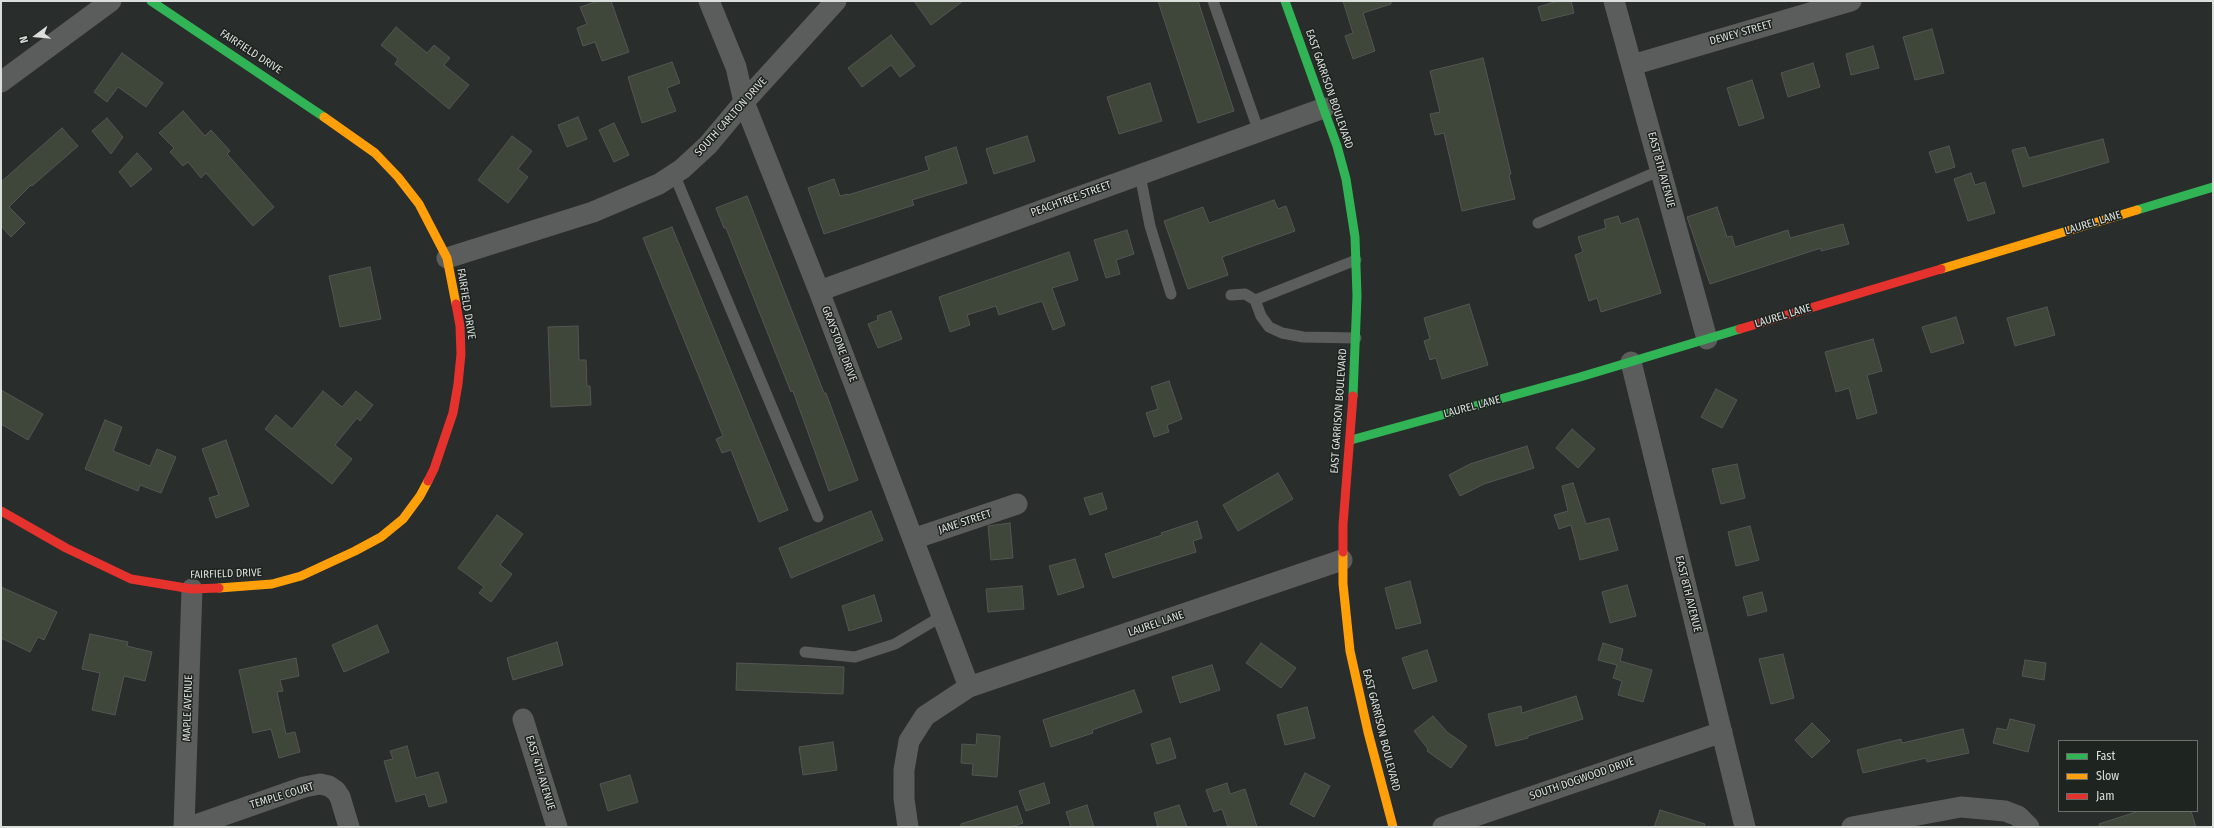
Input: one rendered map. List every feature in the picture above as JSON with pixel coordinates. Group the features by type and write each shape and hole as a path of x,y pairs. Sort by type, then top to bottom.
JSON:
{"street":[{"path":"1,82 111,1"},
{"name":"FAIRFIELD DRIVE","path":"1,511 66,548 131,579 192,589 243,588 272,584 301,576 355,551 381,537 403,519 420,496 434,469 453,413 461,354 460,326 446,258 419,204 398,177 375,153 302,101 151,1"},
{"name":"GRAYSTONE DRIVE","path":"709,1 736,67 744,102 819,291 969,687"},
{"name":"SOUTH CARLTON DRIVE","path":"446,258 593,212 630,198 659,184 674,174 708,145 744,102 836,1"},
{"name":"EAST GARRISON BOULEVARD","path":"1285,1 1324,108 1346,179 1355,237 1358,296 1351,440 1344,493 1342,560 1345,613 1350,651 1368,732 1393,827"},
{"name":"EAST 8TH AVENUE","path":"1614,1 1707,339"},
{"name":"DEWEY STREET","path":"1632,65 1851,1"},
{"name":"PEACHTREE STREET","path":"819,291 1324,108"},
{"name":"LAUREL LANE","path":"1351,440 1631,362 2213,187"},
{"name":"EAST 8TH AVENUE","path":"1631,362 1745,827"},
{"name":"JANE STREET","path":"914,539 1017,504"},
{"name":"LAUREL LANE","path":"908,827 904,799 904,770 909,741 924,716 969,687 1342,560"},
{"name":"MAPLE AVENUE","path":"184,827 192,589"},
{"name":"EAST 4TH AVENUE","path":"523,719 557,827"},
{"name":"SOUTH DOGWOOD DRIVE","path":"1443,827 1722,732"},
{"name":"TEMPLE COURT","path":"190,827 304,786 320,784 329,786 336,791 349,827"},
{"path":"1852,827 1960,808 1994,809 2023,822"}],"lane":[{"path":"1213,1 1259,132"},
{"path":"1538,223 1661,170"},
{"path":"674,174 818,516"},
{"path":"1140,175 1150,226 1171,294"},
{"path":"1255,300 1356,260"},
{"path":"1231,295 1245,294 1255,300 1261,316 1269,327 1282,333 1303,337 1356,338"},
{"path":"805,652 855,657 895,644 942,616"}],"building":[{"path":"598,1 611,1 629,52 602,61 595,42 583,46 577,28 587,24 580,7"},
{"path":"914,1 963,1 931,25"},
{"path":"1158,1 1198,1 1234,111 1198,123"},
{"path":"1343,1 1391,1 1391,4 1363,13 1375,51 1353,59 1345,36 1353,33"},
{"path":"1558,1 1571,1 1574,13 1542,21 1538,7"},
{"path":"396,27 427,53 434,45 450,58 444,65 469,85 449,109 395,64 398,59 381,45"},
{"path":"1932,29 1944,73 1915,80 1903,37"},
{"path":"891,35 915,66 900,77 891,65 862,87 848,68"},
{"path":"1873,46 1879,68 1851,75 1846,54"},
{"path":"122,53 163,83 146,107 118,87 107,102 94,92"},
{"path":"1483,58 1511,174 1509,175 1515,199 1462,211 1444,133 1435,135 1430,114 1440,112 1430,71"},
{"path":"672,62 680,83 667,88 676,111 642,123 628,77"},
{"path":"1813,63 1820,87 1788,97 1781,73"},
{"path":"1752,80 1764,118 1739,126 1727,88"},
{"path":"1150,83 1162,121 1119,134 1107,97"},
{"path":"183,111 205,136 211,130 230,151 227,154 274,207 253,226 206,173 201,178 188,162 183,166 170,152 174,148 159,133"},
{"path":"578,117 587,139 567,147 558,125"},
{"path":"107,118 123,137 111,154 92,131"},
{"path":"614,123 629,155 614,162 599,130"},
{"path":"62,128 78,146 32,186 31,185 9,207 25,223 11,237 1,226 1,182"},
{"path":"512,136 532,151 518,169 528,177 508,203 478,180"},
{"path":"1027,136 1035,161 994,174 986,149"},
{"path":"2103,139 2109,162 2023,187 2012,150 2025,147 2029,158"},
{"path":"1949,146 1955,167 1936,173 1929,152"},
{"path":"956,147 967,183 912,200 914,205 824,234 808,188 834,179 840,196 848,195 929,170 925,157"},
{"path":"137,153 152,169 131,187 119,172"},
{"path":"1971,173 1975,185 1985,182 1995,213 1968,221 1954,179"},
{"path":"747,196 824,393 826,393 858,480 829,491 793,391 791,392 726,228 724,228 716,208"},
{"path":"1274,200 1278,209 1286,206 1295,231 1222,257 1228,275 1188,289 1164,221 1203,207 1209,223"},
{"path":"1717,207 1727,237 1732,236 1735,247 1788,230 1790,238 1843,224 1849,244 1821,251 1821,248 1710,284 1687,217"},
{"path":"1618,216 1621,224 1638,218 1661,293 1601,312 1597,298 1589,301 1575,255 1583,252 1578,237 1606,228 1604,220"},
{"path":"672,227 788,510 759,522 731,450 722,453 716,439 723,436 643,238"},
{"path":"1127,230 1134,254 1116,260 1120,274 1106,278 1094,240"},
{"path":"1069,252 1078,280 1052,288 1065,325 1053,330 1042,301 999,315 996,306 967,315 970,325 950,332 939,297"},
{"path":"370,267 381,319 340,327 329,276"},
{"path":"1469,304 1488,365 1442,379 1436,358 1430,360 1424,341 1430,339 1424,318"},
{"path":"2047,307 2055,335 2015,346 2007,318"},
{"path":"891,311 902,339 878,348 868,324 878,320 877,316"},
{"path":"1956,317 1964,343 1931,353 1922,327"},
{"path":"578,326 579,360 586,360 587,386 590,386 591,405 551,407 548,327"},
{"path":"1873,339 1882,371 1867,375 1877,413 1857,419 1849,388 1836,392 1825,352"},
{"path":"1169,381 1182,419 1167,425 1169,432 1154,437 1146,413 1158,409 1151,387"},
{"path":"1716,389 1737,400 1722,428 1701,417"},
{"path":"1,390 43,414 28,440 1,424"},
{"path":"323,391 342,407 356,391 373,405 360,421 357,418 335,445 352,459 332,484 265,429 276,415 292,429"},
{"path":"105,420 122,427 113,451 150,466 157,449 176,457 161,493 140,485 138,491 85,469"},
{"path":"1572,429 1595,449 1578,468 1556,448"},
{"path":"226,440 249,506 216,518 209,498 219,495 202,449"},
{"path":"1527,446 1534,468 1484,484 1460,496 1449,475 1470,464"},
{"path":"1737,464 1745,498 1721,504 1712,469"},
{"path":"1278,473 1293,499 1238,531 1223,505"},
{"path":"1573,483 1586,524 1609,518 1618,550 1580,560 1571,525 1559,529 1554,515 1568,511 1562,486"},
{"path":"1102,493 1107,509 1090,515 1084,498"},
{"path":"871,511 883,540 791,578 779,548"},
{"path":"497,515 523,534 500,565 512,574 491,602 479,593 484,587 458,568"},
{"path":"1197,521 1202,538 1193,541 1196,552 1113,578 1105,554 1162,535 1161,533"},
{"path":"1010,523 1013,558 991,560 988,526"},
{"path":"1750,526 1759,560 1736,566 1728,532"},
{"path":"1075,559 1084,587 1058,595 1049,566"},
{"path":"1410,581 1421,623 1396,629 1385,588"},
{"path":"1627,585 1636,616 1610,623 1602,592"},
{"path":"1022,586 1024,609 988,612 986,589"},
{"path":"1,587 57,612 44,640 38,637 30,652 1,638"},
{"path":"1762,592 1767,611 1748,616 1743,597"},
{"path":"874,595 882,621 849,631 842,606"},
{"path":"377,625 389,652 344,672 332,645"},
{"path":"90,634 128,642 127,646 152,652 145,681 124,676 115,715 92,710 100,673 82,669"},
{"path":"557,642 563,665 513,680 507,658"},
{"path":"1261,643 1296,668 1281,688 1246,663"},
{"path":"1603,643 1623,649 1620,661 1652,670 1643,702 1618,695 1622,681 1613,678 1617,665 1598,660"},
{"path":"1427,650 1437,681 1413,689 1402,658"},
{"path":"1783,654 1794,698 1771,704 1759,659"},
{"path":"296,658 299,676 280,680 283,691 277,692 286,734 295,732 300,752 279,758 271,729 253,733 239,670"},
{"path":"2025,660 2046,663 2044,680 2022,676"},
{"path":"737,663 844,667 843,694 736,690"},
{"path":"1212,665 1220,690 1180,703 1172,677"},
{"path":"1134,690 1142,712 1092,730 1093,733 1051,747 1043,720"},
{"path":"1576,696 1583,719 1528,736 1528,738 1496,746 1488,714 1521,706 1522,713"},
{"path":"1307,707 1315,738 1285,745 1277,715"},
{"path":"1433,716 1447,732 1467,746 1451,768 1427,751 1428,749 1414,731"},
{"path":"2010,719 2035,725 2028,752 1993,743 1997,728 2007,730"},
{"path":"1812,723 1830,741 1812,758 1795,740"},
{"path":"1963,729 1969,753 1927,762 1926,758 1863,773 1857,750 1901,739 1902,743"},
{"path":"977,734 1000,736 997,777 972,775 973,764 961,763 962,744 976,745"},
{"path":"1170,738 1176,758 1157,764 1151,744"},
{"path":"833,742 837,770 803,775 799,747"},
{"path":"407,746 416,778 438,772 447,802 429,807 425,794 396,802 384,761 393,759 390,751"},
{"path":"1305,773 1330,786 1314,817 1290,804"},
{"path":"630,775 638,802 608,811 600,784"},
{"path":"1044,783 1050,803 1026,811 1019,791"},
{"path":"1227,783 1230,794 1245,789 1257,827 1228,827 1222,809 1214,812 1206,790"},
{"path":"1087,805 1094,827 1071,827 1066,812"},
{"path":"1179,805 1187,827 1158,827 1154,813"},
{"path":"1017,806 1023,823 1011,827 961,827 961,824"},
{"path":"1660,810 1705,824 1704,827 1654,827"},
{"path":"2136,812 2191,812 2196,827 2100,827 2099,824"}],"traffic: fast":[{"path":"151,1 324,117"},
{"path":"1285,1 1337,146 1346,179 1355,237 1357,296 1353,396"},
{"path":"2137,210 2213,187"},
{"path":"1351,440 1580,377 1740,329"}],"traffic: slow":[{"path":"324,117 375,153 398,177 419,204 447,258 456,304"},
{"path":"1941,269 2137,210"},
{"path":"219,588 272,584 301,576 355,551 381,537 403,519 420,496 428,481"},
{"path":"1343,552 1343,584 1350,651 1368,732 1393,827"}],"traffic: jam":[{"path":"1740,329 1941,269"},
{"path":"428,481 434,469 453,413 458,384 461,354 460,326 456,304"},
{"path":"1343,552 1343,525 1353,396"},
{"path":"1,511 66,548 131,579 192,589 219,588"}]}
